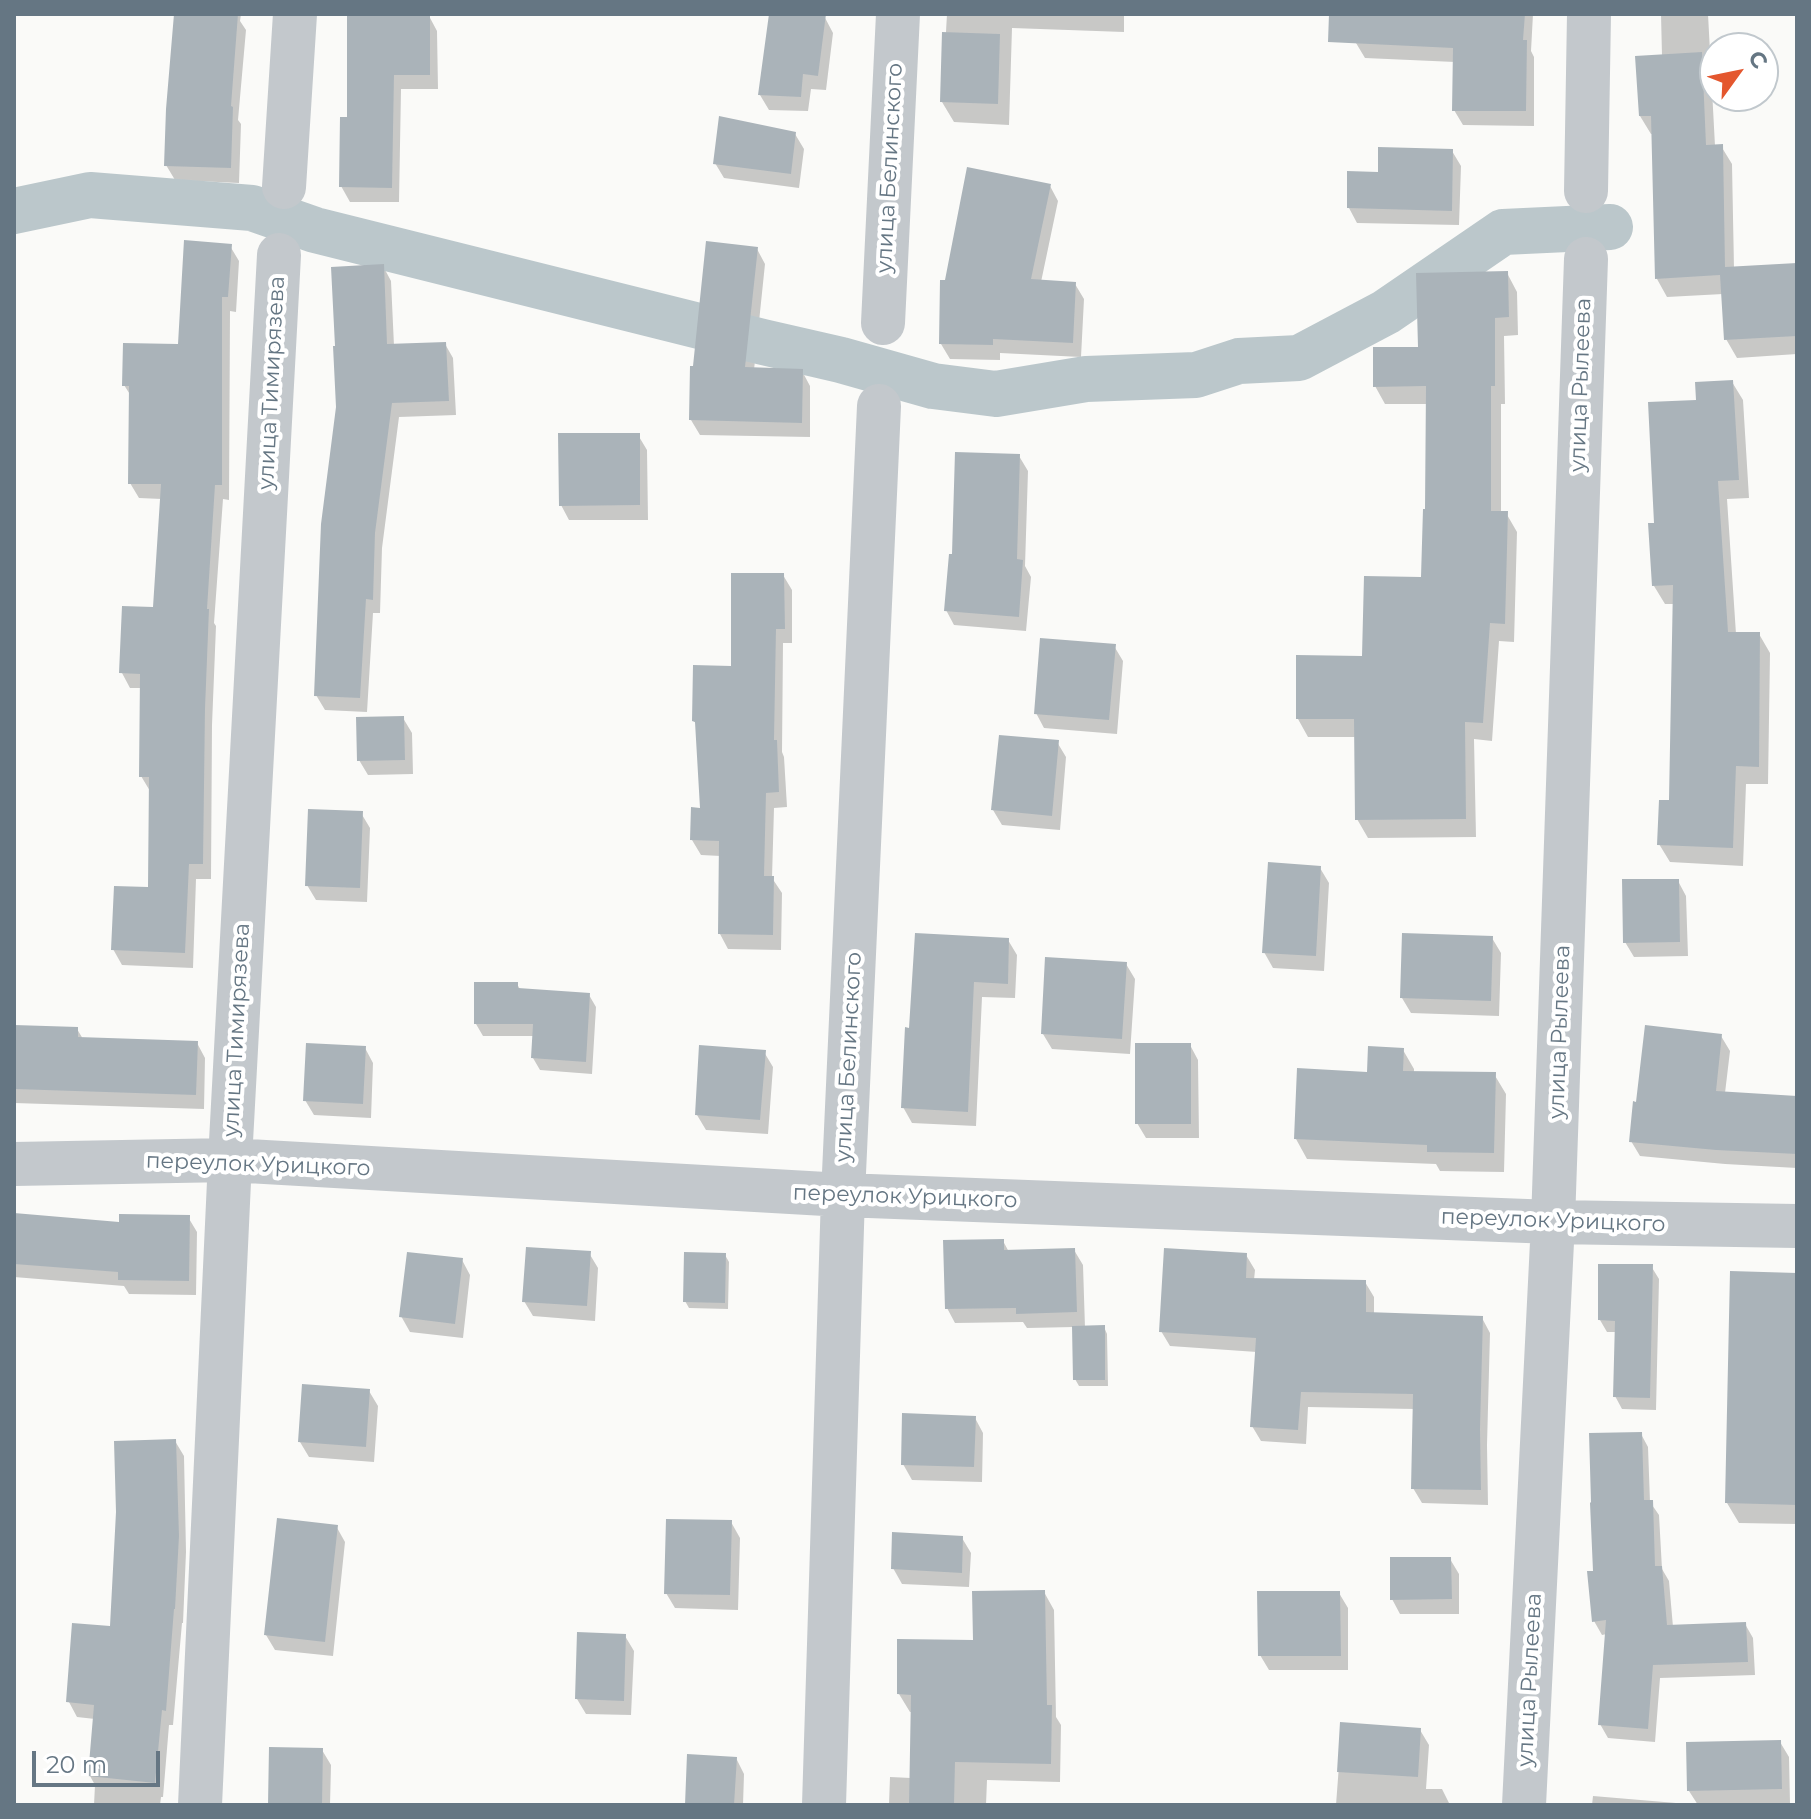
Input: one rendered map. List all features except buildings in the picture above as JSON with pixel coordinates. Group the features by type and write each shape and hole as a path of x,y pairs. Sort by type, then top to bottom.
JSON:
{"street":[{"path":"284,187 295,14"},
{"name":"улица Белинского","path":"883,323 898,14"},
{"path":"1586,191 1589,14"},
{"name":"улица Тимирязева","path":"200,1805 230,1160 279,255"},
{"name":"улица Рылеева","path":"1524,1805 1553,1222 1586,259"},
{"name":"улица Белинского","path":"824,1805 843,1195 879,406"},
{"name":"переулок Урицкого","path":"14,1164 230,1160 843,1195 1553,1222 1797,1226"}],"waterway":[{"path":"14,211 90,195 252,208 315,230 841,360 933,386 996,394 1086,379 1196,375 1239,361 1299,358 1386,312 1503,232 1610,227"}]}
